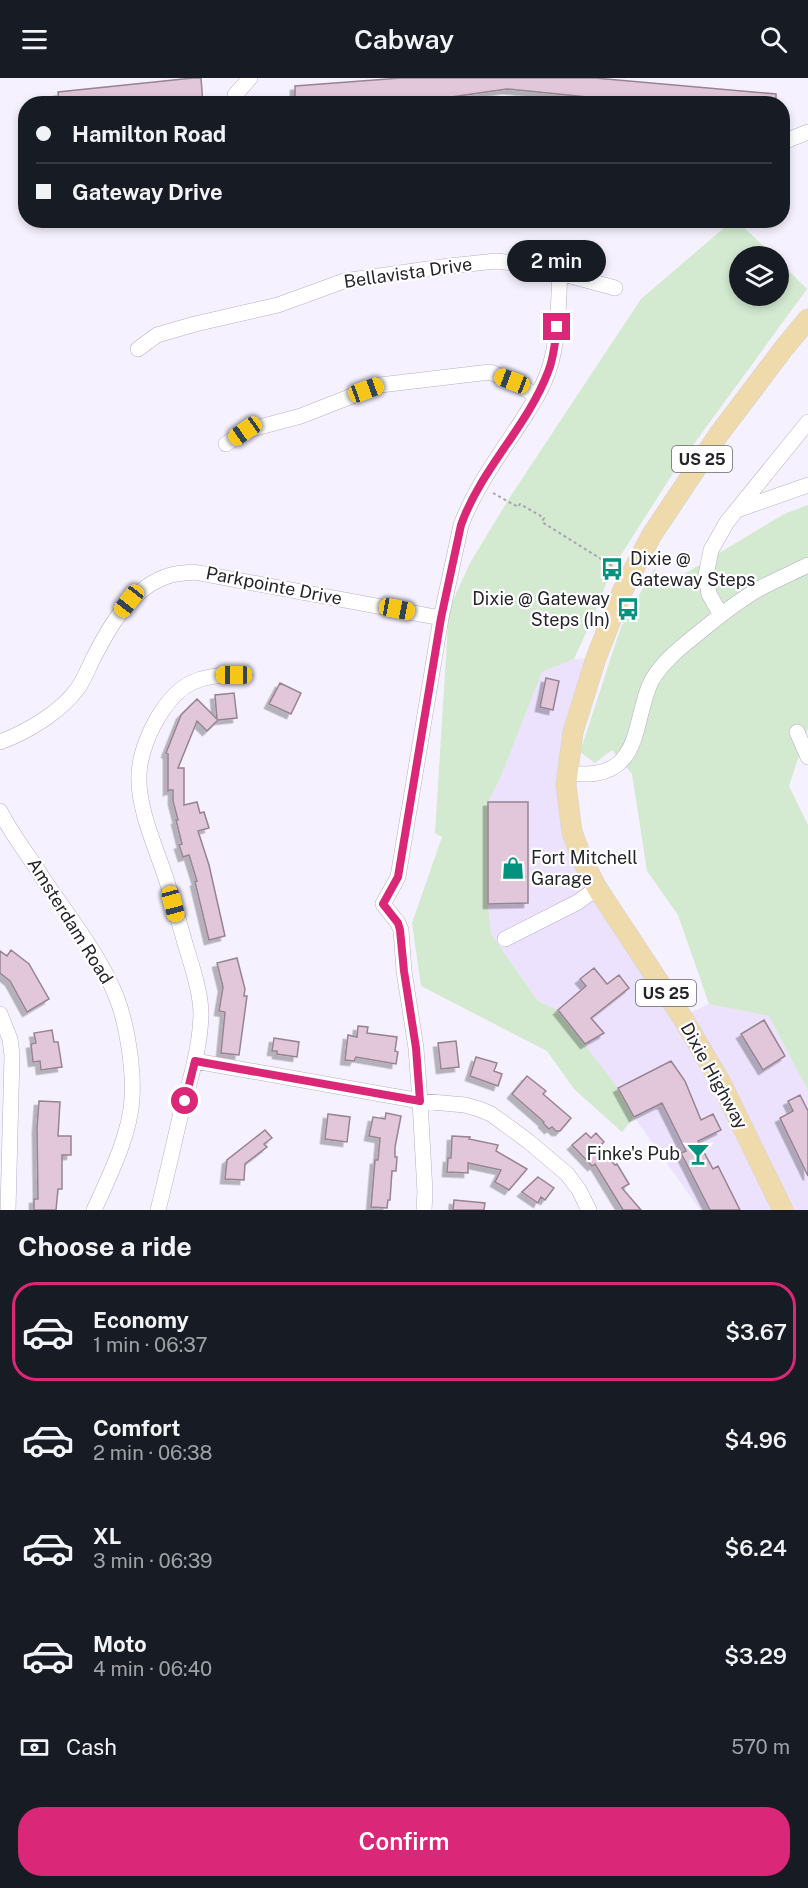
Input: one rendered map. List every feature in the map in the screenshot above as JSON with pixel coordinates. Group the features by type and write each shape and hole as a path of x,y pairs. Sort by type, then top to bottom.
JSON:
{"main road":[{"name":"US 25","path":"630,576 651,536 719,434 808,319"},
{"name":"Dixie Highway","path":"630,576 596,658 573,732 566,772 572,832 597,888 682,1017 721,1083 783,1210"}],"street":[{"path":"235,96 250,78"},
{"path":"790,139 808,132"},
{"name":"Bellavista Drive","path":"138,349 157,335 278,305 344,281 448,266 496,261 531,265 615,288"},
{"path":"424,1210 425,1192 416,1048 400,930 398,923 383,904 398,877 441,618 461,525 466,510 537,396 549,370 554,346 560,273"},
{"path":"226,444 245,431 301,416 380,385 490,372 512,381 537,396"},
{"path":"721,615 709,594 706,575 711,550 737,510 806,431"},
{"path":"737,510 808,485"},
{"path":"566,772 584,775 606,771 616,766 630,751 642,704 652,680 671,655 758,589 808,565"},
{"name":"Parkpointe Drive","path":"0,742 42,721 60,706 78,688 105,635 129,601 155,581 172,574 194,572 441,618"},
{"path":"158,1210 195,1061 201,1014 197,987 169,888 149,832 139,787 139,773 141,759 156,719 180,689 190,682 218,675 234,675"},
{"path":"797,732 808,757"},
{"name":"Amsterdam Road","path":"0,811 96,957 116,995 124,1021 128,1040 131,1106 120,1149 94,1210"},
{"path":"505,939 578,902 597,888"},
{"path":"0,1014 10,1039 12,1054 8,1210"},
{"path":"195,1061 420,1101 465,1105 491,1114 567,1174 579,1190 589,1210"}],"path":[{"path":"481,485 518,507 520,504 544,518 542,522 630,576"}],"shaded area":[{"path":"596,658 573,732 572,832 681,1017 709,1004 769,1016 808,1091 808,1210 700,1210 558,1010 538,1001 491,934 488,904 488,802 500,779 542,672 574,659"}],"green space":[{"path":"724,228 744,228 763,246 729,246 729,306 789,306 789,271 807,289 677,467 612,569 574,659 542,672 500,779 488,802 488,904 491,934 538,1001 558,1010 618,1088 634,1117 622,1132 574,1089 547,1051 421,986 412,923 442,837 435,833 449,609 470,563 510,497 641,299"},
{"path":"808,505 808,728 789,786 808,825 808,1091 769,1016 709,1004 678,915 647,871 632,774 612,750 595,763 580,752 621,627 654,569 671,582 784,514"}],"building":[{"path":"201,78 202,96 58,96 58,92"},
{"path":"401,78 595,78 776,94 776,96 577,96 507,89 458,96 295,96 295,86"},
{"path":"546,678 559,681 553,710 540,707"},
{"path":"280,683 301,693 291,714 269,704"},
{"path":"234,693 237,718 218,720 207,731 197,721 178,768 184,768 184,805 197,802 200,813 204,812 209,828 198,831 209,865 225,936 209,940 195,882 197,881 189,855 183,857 179,845 182,844 176,820 178,820 173,801 173,790 168,791 168,754 166,753 181,715 197,699 217,719 215,695"},
{"path":"488,802 528,802 528,903 488,904"},
{"path":"11,950 29,964 49,999 27,1012 10,981 0,973 0,951 7,956"},
{"path":"237,958 245,989 244,996 247,996 239,1055 221,1053 225,1012 219,1011 223,987 217,963"},
{"path":"594,968 607,984 619,975 629,988 591,1018 604,1033 585,1044 558,1010 586,986 580,979"},
{"path":"764,1020 785,1056 763,1070 741,1034"},
{"path":"358,1026 368,1027 367,1033 397,1037 396,1064 356,1057 354,1061 345,1060 348,1035 357,1037"},
{"path":"52,1030 54,1042 58,1042 62,1067 41,1070 40,1061 33,1062 31,1044 36,1043 34,1033"},
{"path":"274,1038 299,1042 297,1057 272,1051"},
{"path":"456,1041 459,1067 441,1069 438,1043"},
{"path":"476,1057 497,1063 494,1071 502,1074 498,1086 470,1076"},
{"path":"671,1061 685,1081 701,1120 713,1114 721,1130 698,1141 713,1169 718,1166 740,1210 710,1210 681,1153 686,1151 662,1103 634,1117 618,1088"},
{"path":"527,1076 546,1091 543,1094 571,1118 560,1131 552,1127 549,1129 512,1094"},
{"path":"800,1095 808,1111 808,1176 780,1118 793,1111 788,1101"},
{"path":"39,1101 60,1102 58,1136 71,1136 71,1155 62,1155 62,1189 58,1189 56,1210 34,1210 34,1199 38,1199"},
{"path":"386,1113 401,1116 395,1147 396,1171 392,1171 390,1200 388,1200 387,1208 371,1207 375,1160 378,1160 380,1138 369,1136 373,1117 385,1119"},
{"path":"328,1114 350,1117 347,1142 325,1139"},
{"path":"265,1130 272,1138 264,1144 267,1147 245,1164 244,1180 225,1179 227,1160"},
{"path":"586,1133 591,1138 596,1133 604,1142 599,1147 615,1165 617,1164 629,1184 622,1188 641,1210 623,1210 595,1164 592,1166 572,1145"},
{"path":"452,1136 470,1137 469,1139 498,1145 496,1151 527,1169 509,1190 495,1182 501,1170 468,1163 468,1173 447,1172 448,1158 451,1158"},
{"path":"538,1177 554,1188 545,1200 541,1197 538,1203 522,1192"},
{"path":"454,1200 485,1203 484,1210 453,1210"}],"place":[{"name":"Dixie @ Gateway Steps","path":"612,569"},
{"name":"Dixie @ Gateway Steps (In)","path":"628,609"},
{"name":"Fort Mitchell Garage","path":"513,868"},
{"name":"Finke's Pub","path":"698,1154"}],"route":[{"path":"185,1101 195,1061 420,1101 416,1048 400,930 398,923 383,904 398,877 441,618 461,525 466,510 537,396 549,370 557,327"}]}
